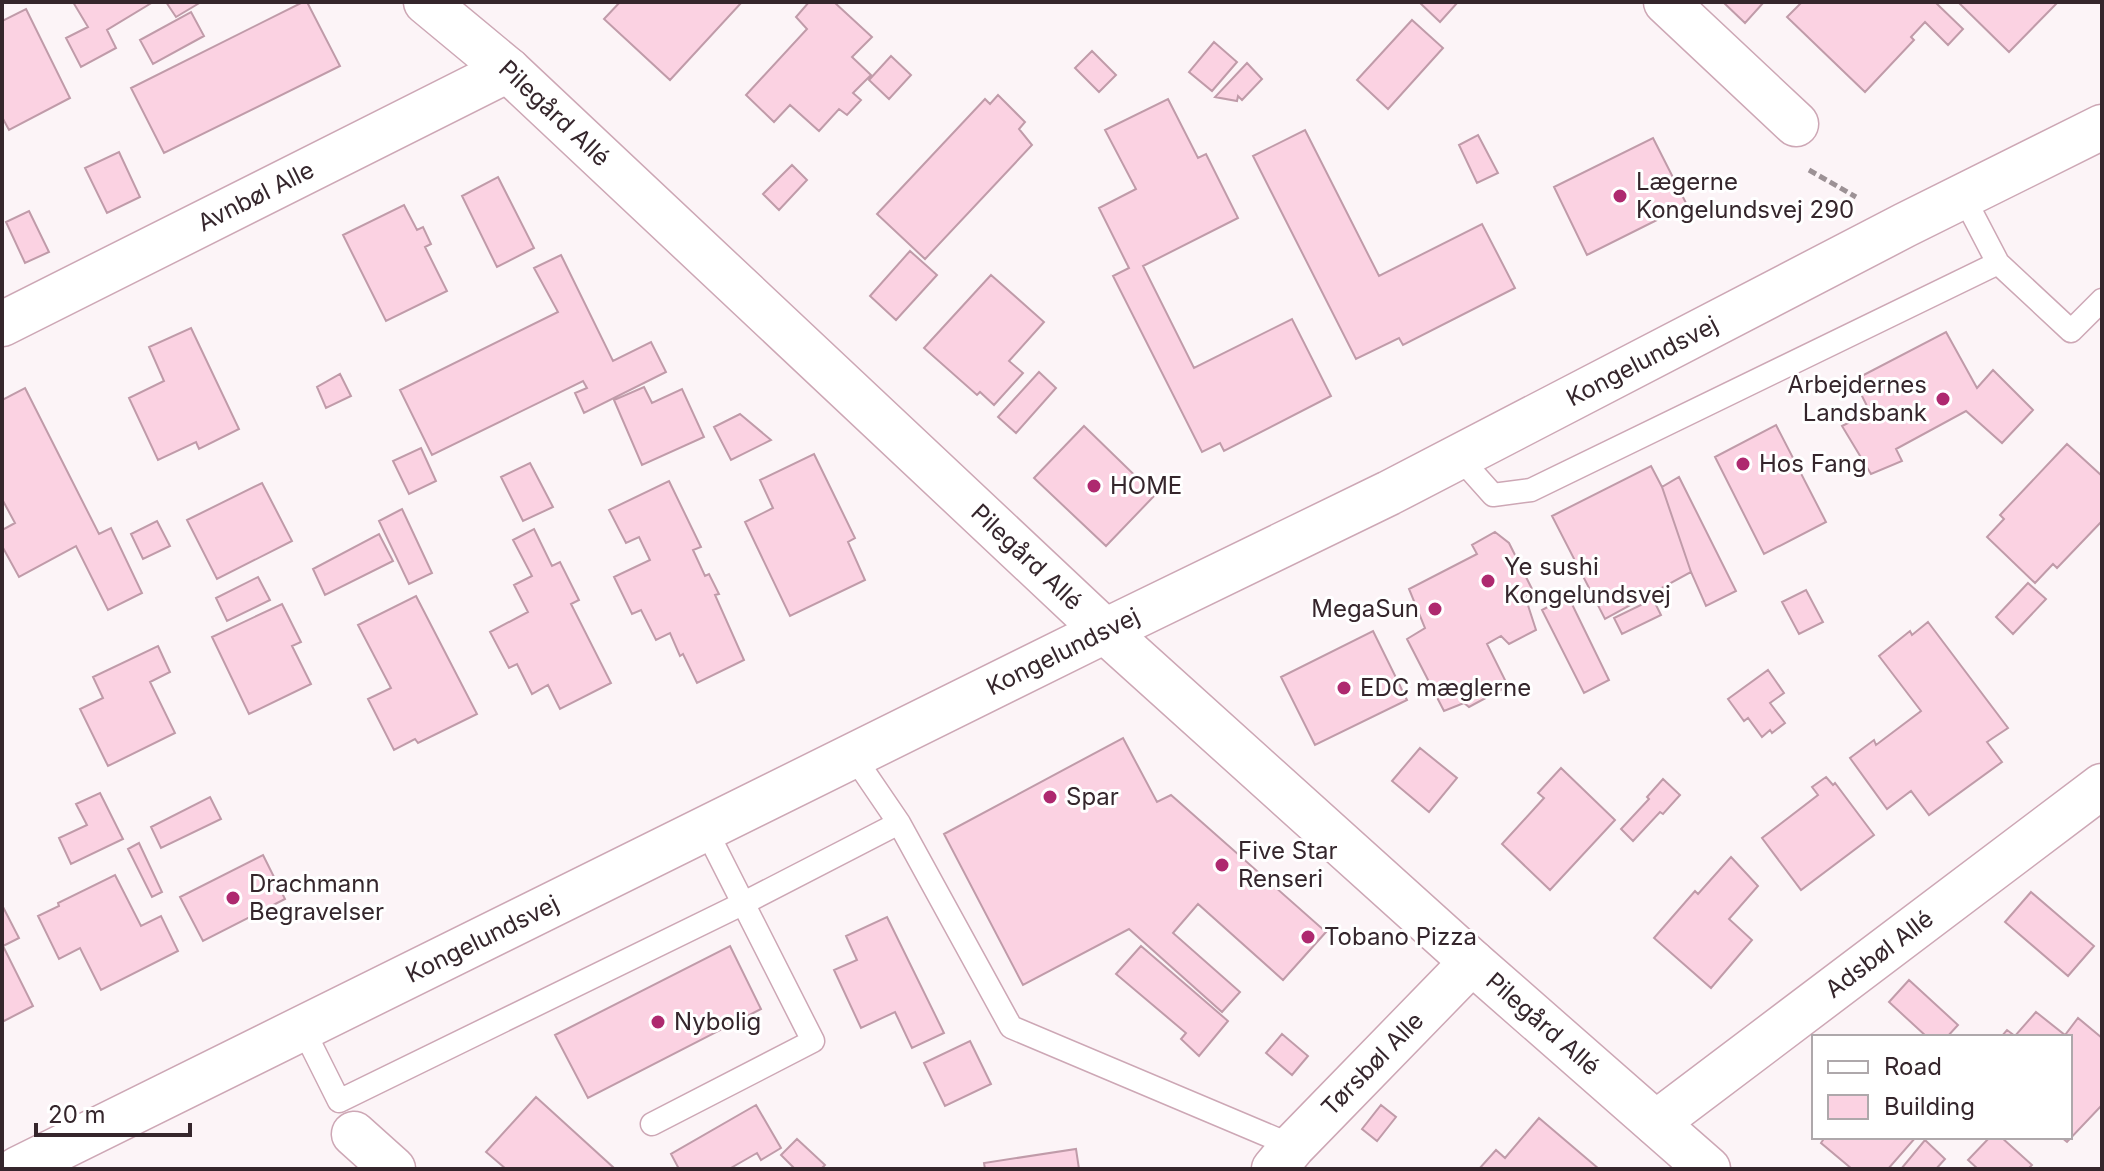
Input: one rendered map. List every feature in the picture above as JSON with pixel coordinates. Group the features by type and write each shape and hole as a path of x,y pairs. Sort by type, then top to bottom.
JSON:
{"street":[{"name":"Pilegård Allé","path":"426,2 508,70 1105,631 1472,962 1708,1169"},
{"path":"1666,2 1796,124"},
{"name":"Avnbøl Alle","path":"2,324 508,70"},
{"name":"Kongelundsvej","path":"18,1169 1389,493 1905,225 2102,127"},
{"name":"Adsbøl Allé","path":"1656,1123 2102,786"},
{"name":"Tørsbøl Alle","path":"1283,1158 1472,962"},
{"path":"354,1134 393,1169"}],"lane":[{"path":"1963,196 1998,263 2071,331 2102,300"},
{"path":"1459,457 1493,495 1531,490 1998,263"},
{"path":"854,757 899,823 1011,1027 1283,1158"},
{"path":"303,1029 339,1101 744,903 899,823"},
{"path":"652,1124 813,1041 706,830"}],"path":[{"path":"1796,124 1803,166 1905,225"}],"building":[{"path":"73,2 153,2 107,30 116,48 81,67 66,38 88,27"},
{"path":"166,2 201,2 176,17"},
{"path":"307,2 340,66 164,153 131,88"},
{"path":"620,2 742,2 670,80 604,19"},
{"path":"809,2 834,2 872,37 852,57 871,75 853,93 861,100 847,115 839,109 819,131 790,105 774,122 746,95 807,29 796,17"},
{"path":"1419,2 1458,2 1440,22"},
{"path":"1723,2 1764,2 1745,23"},
{"path":"1802,2 1935,2 1963,29 1948,45 1925,22 1911,37 1914,40 1865,92 1787,17"},
{"path":"1958,2 2058,2 2009,52"},
{"path":"26,9 70,98 9,130 2,117 2,21"},
{"path":"191,12 204,36 153,64 140,40"},
{"path":"1412,20 1443,48 1388,109 1357,80"},
{"path":"1214,42 1237,62 1212,91 1189,72"},
{"path":"1092,51 1116,75 1099,92 1075,68"},
{"path":"891,56 911,75 889,99 869,80"},
{"path":"1247,63 1262,79 1242,100 1238,96 1237,101 1215,97"},
{"path":"998,95 1025,122 1019,129 1032,145 925,259 877,214 985,99 990,104"},
{"path":"1168,99 1198,158 1206,154 1238,218 1143,266 1194,368 1292,319 1331,396 1224,451 1220,443 1202,452 1113,276 1129,268 1099,208 1136,189 1105,130"},
{"path":"1305,130 1379,276 1482,224 1515,288 1403,345 1399,338 1356,359 1253,156"},
{"path":"1478,135 1498,173 1477,183 1459,145"},
{"name":"Lægerne Kongelundsvej 290","path":"1653,138 1687,205 1587,255 1554,187"},
{"path":"119,152 140,197 107,213 85,168"},
{"path":"792,165 807,180 779,210 763,194"},
{"path":"498,177 534,248 497,267 462,196"},
{"path":"404,205 417,230 423,227 431,244 425,247 447,291 386,321 343,235"},
{"path":"29,211 49,252 25,263 6,222"},
{"path":"910,251 937,275 896,320 870,296"},
{"path":"561,255 613,361 651,342 666,372 584,413 575,393 587,388 583,381 432,455 400,390 558,312 534,268"},
{"path":"991,275 1044,322 1009,361 1023,373 994,405 980,392 977,395 924,348"},
{"path":"191,328 239,429 199,449 196,442 158,460 129,398 164,381 149,347"},
{"name":"Arbejdernes Landsbank","path":"1946,332 1977,388 1993,370 2033,410 2002,443 1966,411 1896,449 1902,461 1871,474 1842,426 1870,412 1854,380"},
{"path":"1039,372 1056,388 1016,433 998,417"},
{"path":"340,374 351,396 326,408 317,387"},
{"path":"644,387 652,403 682,389 704,437 642,465 614,400"},
{"path":"25,388 99,534 111,528 142,593 108,610 76,546 19,577 2,546 2,530 15,523 2,499 2,400"},
{"path":"740,414 771,440 731,460 714,427"},
{"path":"1776,425 1826,522 1764,554 1715,457"},
{"name":"HOME","path":"1084,426 1155,495 1106,546 1034,478"},
{"path":"2067,444 2102,476 2102,521 2057,568 2053,564 2035,583 1987,537 2004,519 2000,515"},
{"path":"421,448 436,481 409,494 393,461"},
{"path":"814,454 855,538 848,542 865,580 790,616 745,522 773,508 760,480"},
{"path":"530,463 553,507 523,521 501,477"},
{"path":"1651,466 1662,487 1691,572 1605,619 1552,516"},
{"path":"1679,477 1736,591 1706,606 1662,487"},
{"path":"669,481 701,547 693,550 705,576 709,574 719,594 715,595 744,660 697,683 670,633 656,640 641,610 632,614 614,577 650,560 639,537 626,543 609,510"},
{"path":"262,483 292,541 217,579 187,520"},
{"path":"402,509 432,573 409,584 379,521"},
{"path":"157,521 170,546 143,559 131,534"},
{"path":"534,529 552,566 560,562 579,600 571,604 611,683 560,709 548,685 532,694 517,664 509,668 490,632 528,612 514,585 532,576 513,540"},
{"path":"1495,532 1509,543 1533,591 1525,596 1536,630 1509,644 1501,636 1487,644 1508,686 1469,707 1464,703 1444,711 1407,639 1425,628 1409,589 1477,554 1472,545"},
{"path":"379,534 393,561 325,595 313,569"},
{"path":"258,577 270,600 227,621 216,598"},
{"path":"2028,583 2046,599 2013,634 1996,617"},
{"path":"1806,590 1823,622 1799,634 1782,602"},
{"path":"416,596 477,714 418,743 415,739 394,750 368,699 391,688 358,625"},
{"path":"1568,596 1609,680 1584,693 1542,610"},
{"path":"1653,599 1661,615 1622,634 1614,618"},
{"path":"282,604 301,642 292,646 311,684 249,714 212,637"},
{"path":"1928,622 2008,728 1987,742 2002,762 1929,815 1911,791 1887,809 1850,758 1874,740 1876,745 1921,711 1879,656 1910,631 1912,635"},
{"name":"EDC mæglerne","path":"1373,631 1407,700 1315,745 1281,677"},
{"path":"158,646 170,672 150,682 175,733 108,766 80,709 103,698 93,677"},
{"path":"1768,670 1784,693 1770,703 1785,723 1762,737 1748,718 1744,721 1728,699"},
{"path":"1123,738 1157,802 1171,795 1326,932 1283,980 1198,904 1173,933 1240,992 1222,1012 1129,929 1023,985 944,834"},
{"path":"1420,748 1457,778 1429,812 1392,781"},
{"path":"1561,768 1615,820 1550,890 1502,844 1544,798 1538,793"},
{"path":"1826,777 1833,785 1835,783 1874,835 1801,890 1762,838 1818,795 1812,787"},
{"path":"1663,779 1680,795 1633,841 1621,829"},
{"path":"100,793 123,839 71,864 59,838 87,825 76,804"},
{"path":"210,797 221,819 161,848 151,827"},
{"path":"139,843 162,892 152,897 128,849"},
{"name":"Drachmann Begravelser","path":"263,855 285,899 203,941 180,897"},
{"path":"1731,857 1758,886 1729,919 1752,940 1711,988 1654,938 1695,891 1698,894"},
{"path":"115,875 141,926 161,916 178,951 101,990 80,948 59,959 38,916"},
{"path":"2031,892 2094,946 2068,976 2005,922"},
{"path":"2,905 19,938 3,946 33,1006 2,1022"},
{"path":"887,917 944,1033 912,1048 895,1012 861,1028 834,970 857,960 846,936"},
{"name":"Nybolig","path":"730,946 761,1009 588,1098 555,1035"},
{"path":"1141,946 1228,1021 1199,1056 1181,1039 1186,1033 1116,974"},
{"path":"1909,980 1958,1025 1949,1035 1925,1035 1889,1002"},
{"path":"2036,1012 2065,1035 2016,1035"},
{"path":"2078,1018 2102,1038 2102,1105 2072,1137 2072,1035 2065,1035"},
{"path":"1282,1034 1308,1056 1292,1075 1266,1053"},
{"path":"970,1041 991,1084 945,1106 924,1063"},
{"path":"536,1097 614,1169 506,1169 486,1152"},
{"path":"756,1105 781,1148 761,1160 757,1153 729,1169 679,1169 671,1154"},
{"path":"1381,1105 1396,1117 1377,1141 1362,1129"},
{"path":"1539,1118 1599,1169 1479,1169 1496,1150 1505,1158"},
{"path":"797,1139 825,1165 821,1169 795,1169 781,1155"},
{"path":"1824,1139 1914,1139 1888,1169 1852,1169 1821,1143"},
{"path":"1988,1139 2003,1139 2032,1165 2028,1169 1978,1169 1968,1160"},
{"path":"1925,1140 1945,1159 1936,1169 1901,1169"},
{"path":"1076,1149 1079,1169 985,1169 984,1163"}],"place":[{"name":"Lægerne Kongelundsvej 290","path":"1620,196"},
{"name":"Arbejdernes Landsbank","path":"1943,399"},
{"name":"Hos Fang","path":"1743,464"},
{"name":"HOME","path":"1094,486"},
{"name":"Ye sushi Kongelundsvej","path":"1488,581"},
{"name":"MegaSun","path":"1435,609"},
{"name":"EDC mæglerne","path":"1344,688"},
{"name":"Spar","path":"1050,797"},
{"name":"Five Star Renseri","path":"1222,865"},
{"name":"Drachmann Begravelser","path":"233,898"},
{"name":"Tobano Pizza","path":"1308,937"},
{"name":"Nybolig","path":"658,1022"}]}
